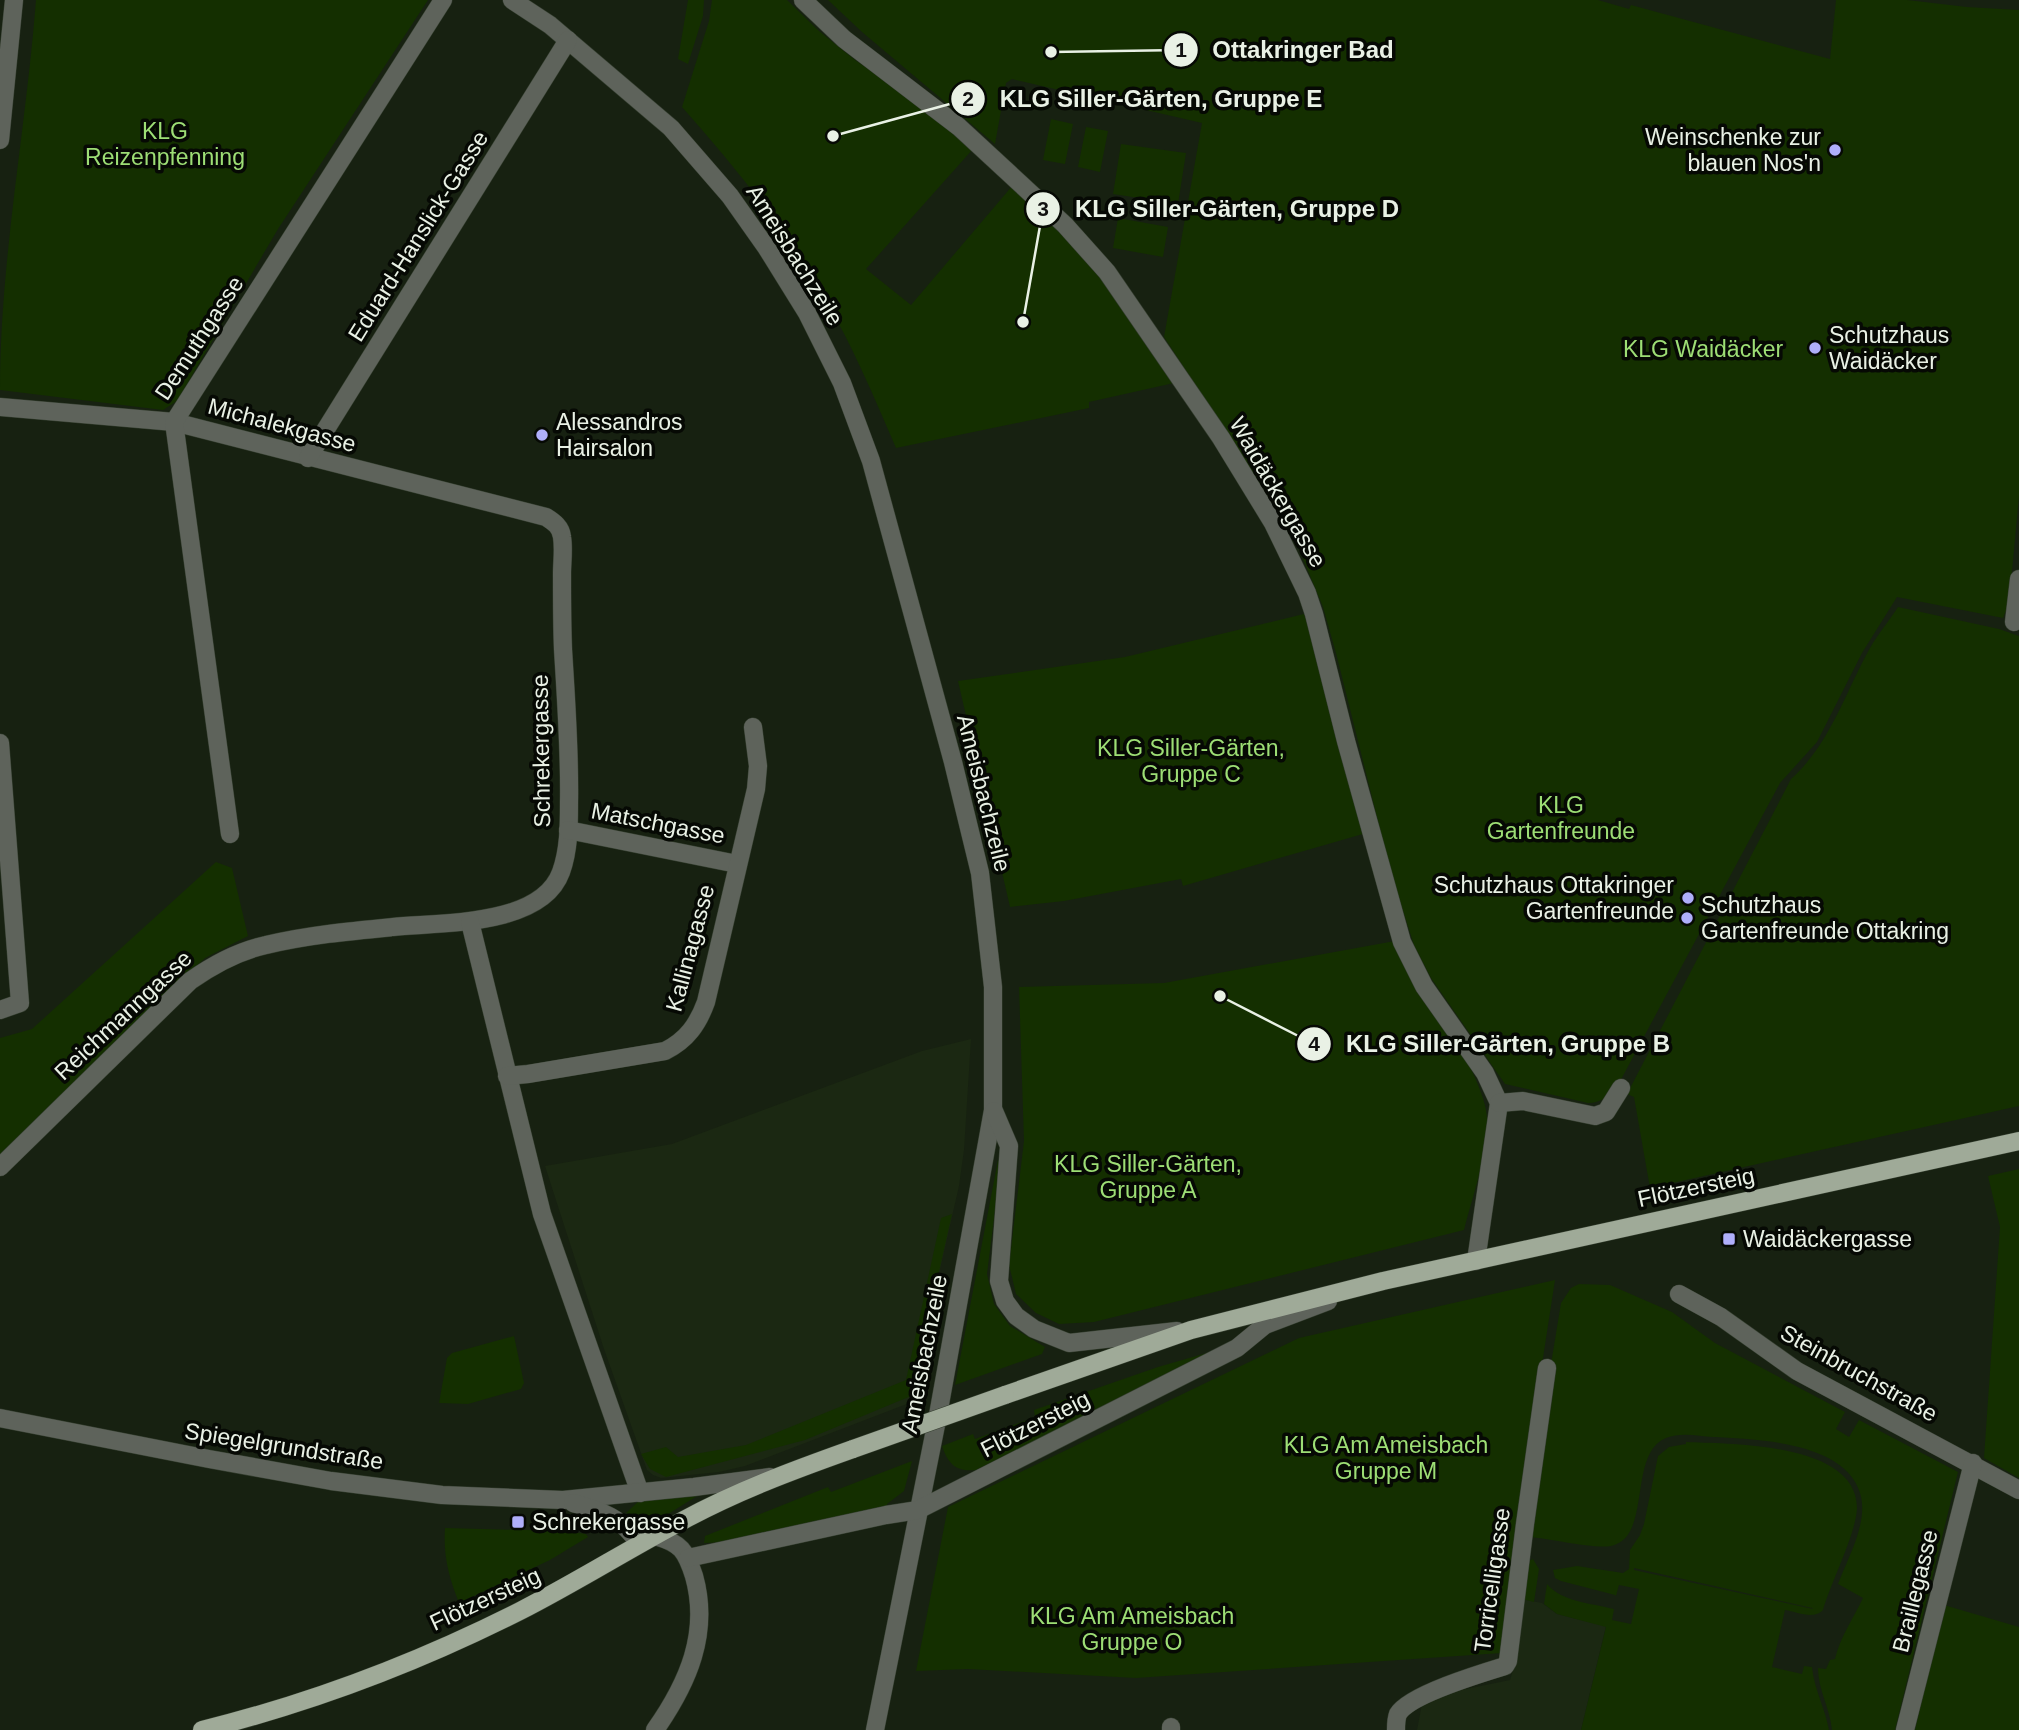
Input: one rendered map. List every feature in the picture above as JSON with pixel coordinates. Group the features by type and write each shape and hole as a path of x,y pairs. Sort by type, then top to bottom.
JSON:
{"main road":[{"name":"Flötzersteig","path":"202,1730 287,1706 414,1659 531,1605 708,1507 777,1476 1191,1330 1383,1281 2019,1141"}],"street":[{"path":"0,140 14,0"},
{"name":"Demuthgasse","path":"230,834 174,422 443,0"},
{"name":"Ameisbachzeile","path":"512,0 569,40 671,128 730,196 807,313 842,383 871,461 980,873 993,987 993,1110 938,1415 875,1730"},
{"name":"Waidäckergasse","path":"803,0 844,39 959,127 1065,225 1107,272 1241,470 1273,523 1314,614 1402,943 1424,986 1485,1073 1499,1103"},
{"name":"Eduard-Hanslick-Gasse","path":"308,458 569,40"},
{"name":"Michalekgasse","path":"0,407 174,422 546,517"},
{"name":"Schrekergasse","path":"470,922 520,909 546,893 561,873 569,830 570,757 562,621 562,537 555,522 546,517"},
{"path":"2014,622 2019,579"},
{"name":"Kallinagasse","path":"507,1076 665,1051 694,1028 706,1002 756,789 758,766 753,727"},
{"path":"0,743 20,1003 0,1010"},
{"name":"Matschgasse","path":"569,830 737,863"},
{"path":"470,922 542,1214 640,1493"},
{"name":"Reichmanngasse","path":"0,1167 190,981 212,966 241,952 310,936 470,922"},
{"path":"1476,1261 1499,1103 1523,1101 1595,1116 1606,1112 1621,1088"},
{"path":"993,1110 1009,1146 999,1281 1005,1301 1016,1316 1034,1329 1069,1343 1191,1330"},
{"name":"Flötzersteig","path":"688,1558 874,1517 918,1510 1237,1348 1265,1325 1383,1281"},
{"name":"Steinbruchstraße","path":"1679,1294 1721,1317 1797,1371 2019,1490"},
{"name":"Torricelligasse","path":"1396,1730 1396,1717 1400,1711 1418,1698 1505,1666 1508,1661 1547,1368"},
{"name":"Spiegelgrundstraße","path":"0,1418 331,1481 442,1495 563,1500 777,1476"},
{"name":"Braillegasse","path":"1905,1730 1973,1464"},
{"name":"Spiegelgrundstraße","path":"563,1500 610,1515 632,1532 639,1545"},
{"path":"655,1536 677,1545 688,1558 700,1602 699,1630 685,1678 655,1730"}],"shaded area":[{"path":"971,1039 959,1186 911,1396 912,1402 745,1466 719,1472 661,1478 653,1475 647,1470 604,1349 545,1166 672,1144 922,1051"},
{"path":"1522,1599 1542,1603 1557,1614 1606,1626 1581,1730 1417,1730 1422,1704 1437,1695 1510,1680 1518,1654"}],"green space":[{"name":"KLG Reizenpfenning","path":"36,0 428,0 278,229 177,401 163,410 0,390 4,292"},
{"path":"688,0 704,0 703,16 688,64 678,59"},
{"path":"712,0 787,0 855,60 915,101 973,149 866,269 911,305 1013,185 1092,265 1174,383 1089,402 1089,408 896,448 854,354 810,273 759,199 682,107 709,21"},
{"name":"KLG Waidäcker","path":"828,0 1598,0 1629,9 1631,5 1830,59 1836,0 1907,0 2019,10 2019,496 2009,603 2003,618 1897,597 1862,653 1817,742 1780,783 1617,1087 1608,1096 1588,1103 1505,1084 1431,978 1414,945 1391,873 1323,607 1291,530 1164,337 1202,123 1012,79 1006,83 995,144"},
{"path":"1051,119 1073,124 1065,164 1043,160"},
{"path":"1086,127 1108,131 1100,172 1078,167"},
{"path":"1121,144 1186,153 1178,204 1113,194"},
{"path":"1118,218 1168,227 1163,257 1113,248"},
{"path":"1898,607 1999,629 2019,636 2019,1106 1650,1188 1634,1097 1627,1094 1791,779 1805,765 1827,734 1870,648"},
{"name":"KLG Siller-Gärten, Gruppe C","path":"1304,614 1317,653 1363,834 1183,886 1181,879 1064,901 1010,907 958,681 1125,657"},
{"path":"216,862 232,868 248,936 205,958 0,1159 0,1038 32,1029"},
{"name":"KLG Siller-Gärten, Gruppe A","path":"1395,941 1450,1030 1476,1080 1484,1102 1487,1120 1485,1148 1464,1230 1094,1322 1059,1324 1036,1313 1016,1294 1009,1265 1024,1141 1019,987 1164,983"},
{"path":"998,1160 1001,1162 987,1274 994,1304 1010,1326 1045,1347 1042,1354 955,1385"},
{"path":"2019,1169 2019,1478 1984,1458 2000,1227 1988,1176"},
{"path":"952,1214 911,1396 805,1440 666,1477 650,1469 641,1454 666,1447 678,1457 746,1445 906,1380 941,1218"},
{"name":"KLG Am Ameisbach Gruppe M","path":"1555,1280 1509,1579 1502,1653 1136,1678 968,1669 916,1671 948,1507 1299,1338"},
{"path":"1579,1284 1610,1285 1672,1312 1715,1343 1845,1412 1836,1429 1849,1437 1859,1420 1958,1472 1895,1730 1832,1730 1820,1684 1818,1668 1826,1669 1830,1660 1835,1659 1843,1636 1863,1598 1838,1584 1860,1527 1862,1504 1860,1493 1851,1476 1837,1463 1818,1453 1774,1442 1672,1436 1654,1447 1647,1460 1637,1512 1632,1528 1624,1539 1604,1547 1531,1537 1549,1376 1561,1303 1571,1288"},
{"path":"514,1336 524,1383 521,1389 468,1404 439,1403 447,1358 452,1353"},
{"path":"1210,1352 1214,1355 976,1470 963,1470 954,1466 942,1446 973,1434 975,1439 1035,1417 1034,1410"},
{"path":"1686,1444 1731,1444 1788,1451 1814,1459 1836,1470 1851,1486 1857,1508 1856,1519 1823,1610 1810,1615 1785,1610 1772,1667 1802,1674 1804,1666 1812,1667 1829,1730 1581,1730 1606,1627 1557,1614 1544,1604 1547,1584 1569,1598 1614,1609 1612,1620 1631,1624 1639,1589 1619,1585 1616,1596 1561,1581 1555,1578 1553,1570 1577,1566 1623,1573 1629,1569 1630,1550 1644,1524 1658,1456 1669,1447","holes":["1634,1568 1812,1608 1634,1570"]},
{"path":"912,1461 904,1491 887,1504 887,1509 725,1542 704,1543 705,1536 828,1487 831,1492"},
{"path":"695,1494 697,1496 657,1521 648,1521 626,1513 640,1500"},
{"path":"445,1528 565,1531 586,1534 588,1537 550,1560 459,1603 448,1567"},
{"path":"1533,1559 1539,1569 1534,1602 1522,1599 1528,1561"},
{"path":"1944,1605 2019,1627 2019,1730 1915,1730"}],"place":[{"name":"Ottakringer Bad","path":"1051,52"},
{"name":"KLG Siller-Gärten, Gruppe E","path":"833,136"},
{"name":"Weinschenke zur blauen Nos'n","path":"1835,150"},
{"name":"KLG Siller-Gärten, Gruppe D","path":"1023,322"},
{"name":"Schutzhaus Waidäcker","path":"1815,348"},
{"name":"Alessandros Hairsalon","path":"542,435"},
{"name":"Schutzhaus Ottakringer Gartenfreunde","path":"1688,898"},
{"name":"Schutzhaus Gartenfreunde Ottakring","path":"1687,918"},
{"name":"KLG Siller-Gärten, Gruppe B","path":"1220,996"},
{"name":"Waidäckergasse","path":"1729,1239"},
{"name":"Schrekergasse","path":"518,1522"}],"park label":[{"name":"KLG Gartenfreunde","path":"1561,818"},
{"name":"KLG Am Ameisbach Gruppe O","path":"1132,1629"}]}
